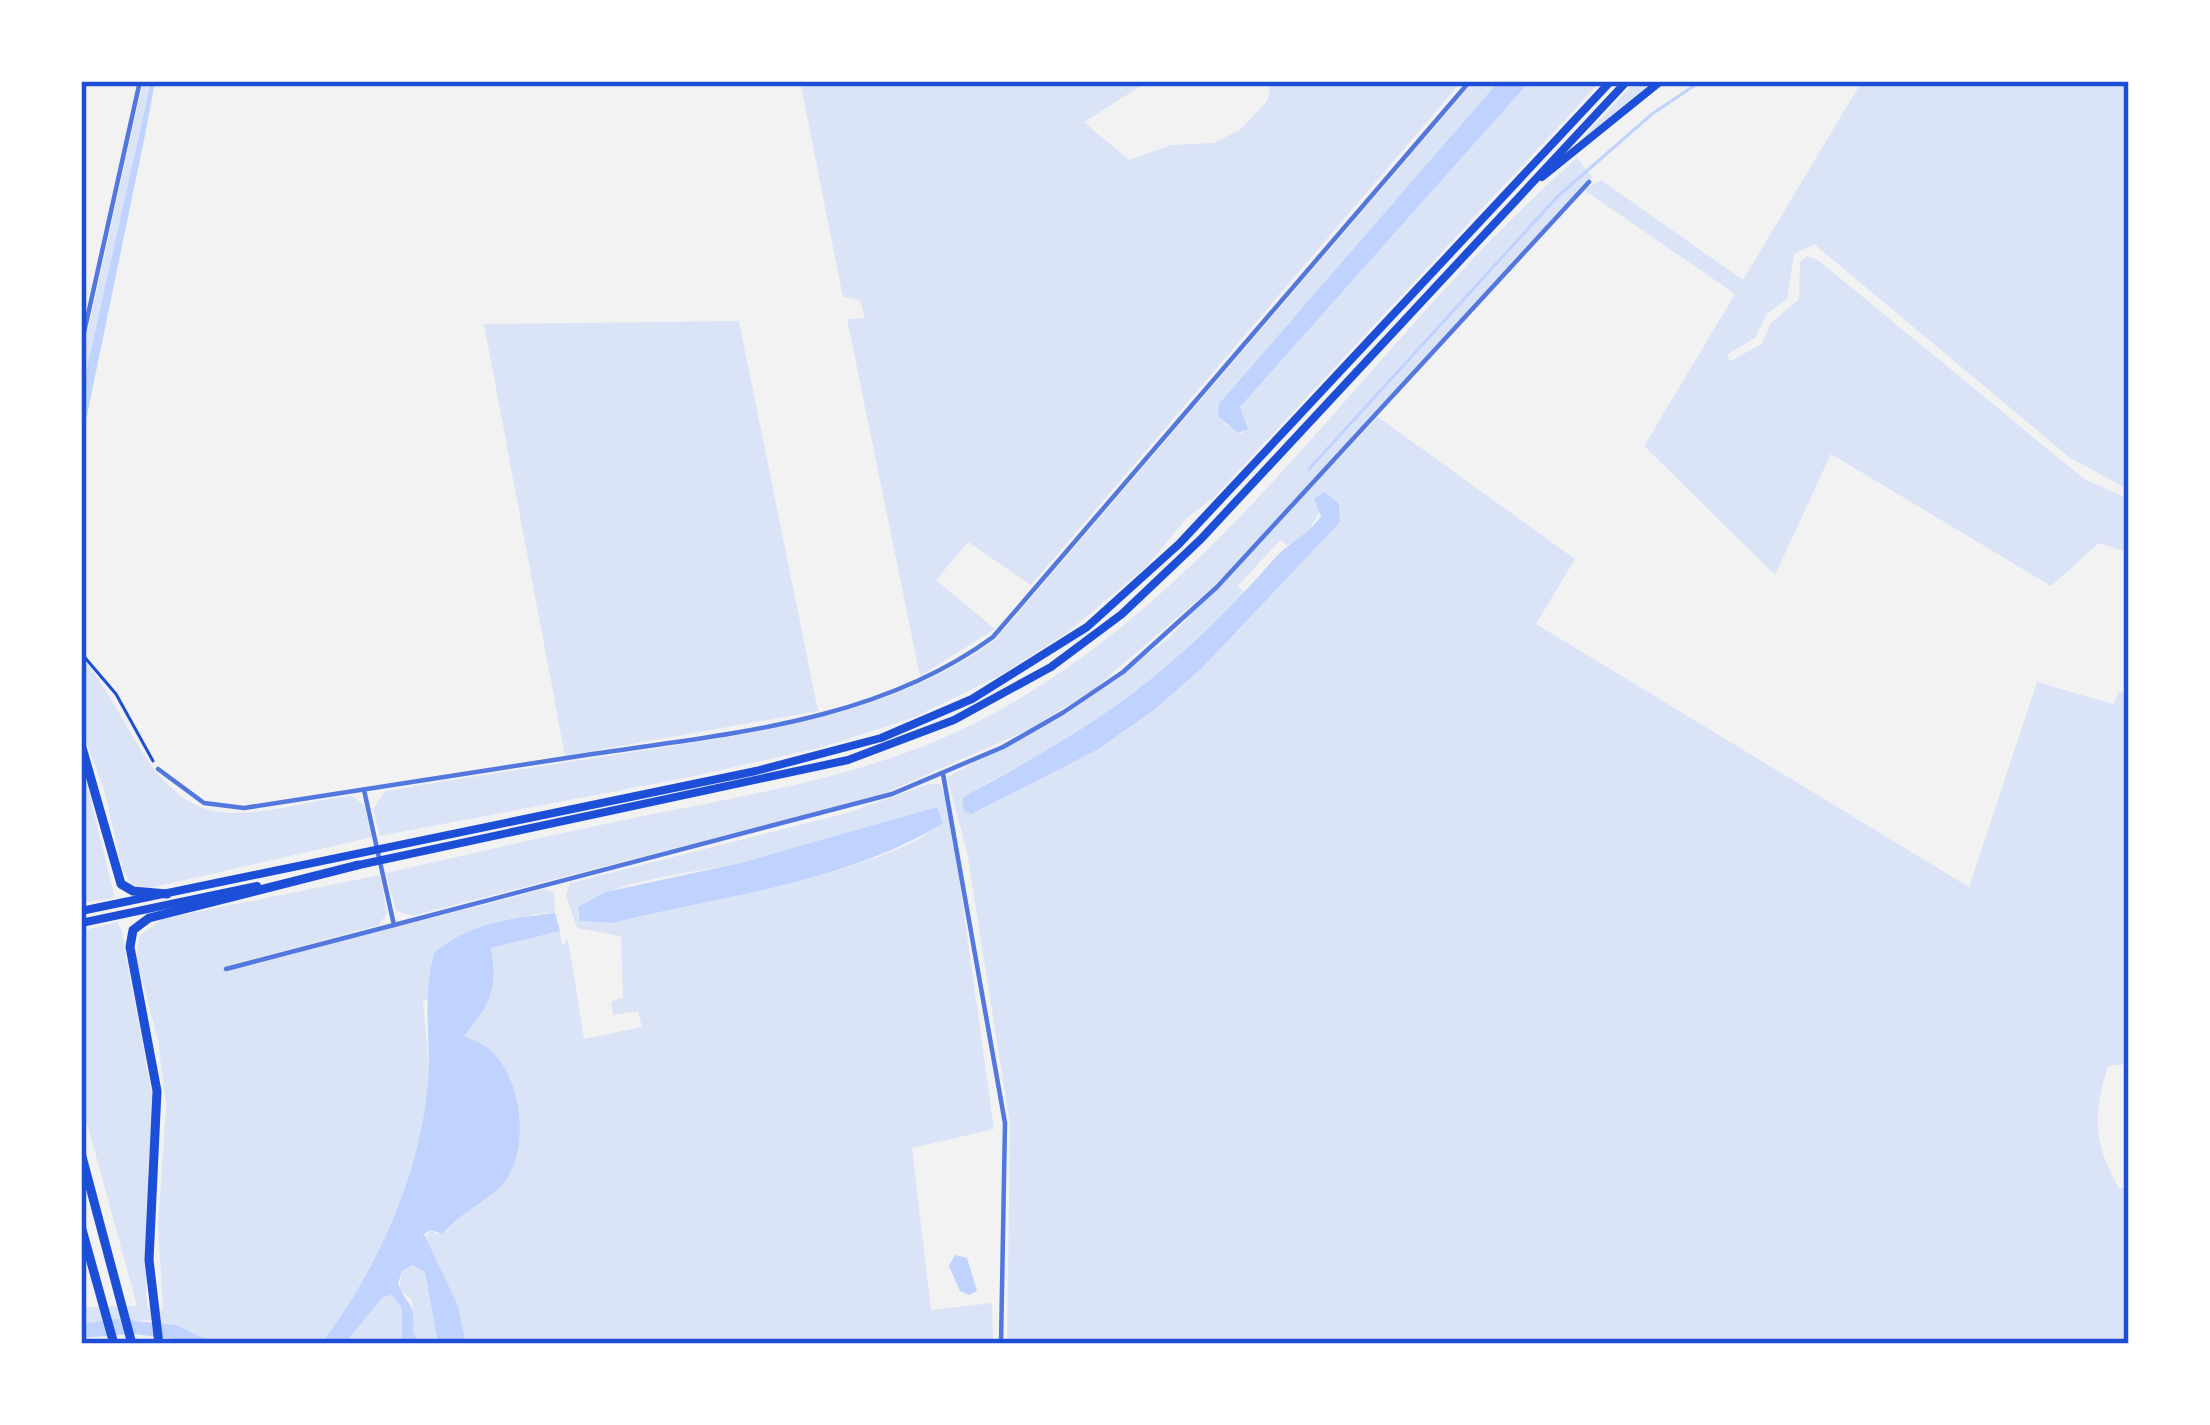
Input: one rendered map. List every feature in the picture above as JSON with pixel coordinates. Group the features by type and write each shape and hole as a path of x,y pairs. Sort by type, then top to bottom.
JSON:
{"highway":[{"path":"81,911 826,754 950,710 1046,657 1123,598 1179,544 1611,81"},
{"path":"81,923 848,760 931,731 1015,689 1094,637 1163,577 1627,81"},
{"path":"1526,189 1661,81"},
{"path":"81,744 121,884 136,892 167,893"},
{"path":"159,1344 149,1234 157,1090 130,947 133,930 149,918 363,864"},
{"path":"81,1153 133,1344"},
{"path":"81,1226 114,1344"}],"street":[{"path":"81,346 140,81"},
{"path":"158,769 182,792 218,807 364,790 820,715 895,691 969,655 993,638 1470,81"},
{"path":"226,969 844,808 943,774 1064,712 1165,636 1217,587 1589,182"},
{"path":"943,774 1005,1123 1000,1344"},
{"path":"364,790 394,925"}],"path":[{"path":"81,653 116,694 158,769"}],"shaded area":[{"path":"143,81 151,81 81,395 81,361"},
{"path":"800,81 1149,81 1084,122 1129,160 1171,145 1214,143 1241,129 1268,100 1270,81 1462,81 1031,585 968,542 936,580 995,629 920,676 847,319 865,318 860,300 843,297"},
{"path":"1474,81 1499,81 1273,343 1225,424 1243,434 1240,407 1530,81 1601,81 1214,497 1186,519 1147,566 1068,632 1001,675 915,717 823,747 380,836 373,809 385,791 733,736 825,716 913,686 995,640"},
{"path":"1636,81 1657,81 1577,144"},
{"path":"1862,81 2129,81 2129,490 2069,457 1814,244 1794,254 1787,299 1767,314 1755,338 1727,355 1730,361 1762,344 1770,324 1799,299 1800,262 1807,256 1818,260 2084,479 2129,499 2129,553 2099,543 2051,586 1831,454 1775,575 1644,446 1735,294 1584,190 1601,180 1743,280"},
{"path":"1577,158 1592,177 1215,585 1094,689 1030,729 881,795 412,916 396,911 386,873 831,776 917,748 1000,710 1084,656 1161,593 1302,450 1504,227"},
{"path":"739,321 818,711 565,756 484,324"},
{"path":"1378,417 1575,559 1536,624 1969,887 2037,682 2113,704 2119,693 2113,690 2129,694 2129,1064 2108,1066 2098,1128 2110,1172 2119,1188 2129,1188 2129,1344 1007,1344 1010,1125 967,852 947,777 1068,713 1169,638","holes":["1321,510 1339,522 1202,668 1154,710 1097,750 973,814 962,799 1085,731 1183,658 1226,616 1244,593 1238,586 1280,540 1287,545 1305,537"]},
{"path":"81,658 143,753 179,795 202,808 231,813 352,796 364,805 373,837 150,888 133,885 123,871 104,790 81,728"},
{"path":"81,759 114,894 81,903"},
{"path":"929,784 940,784 949,805 994,1129 912,1148 931,1310 992,1303 993,1344 466,1344 458,1306 424,1238 432,1230 437,1235 502,1184 463,1036 491,996 491,948 560,931 562,946 568,939 584,1039 642,1027 638,1011 613,1015 611,1002 623,997 621,936 577,928 566,895 570,883 847,813","holes":["930,809 930,831 906,845 827,873 613,923 579,921 577,912 590,901 630,885 743,862"]},
{"path":"380,875 387,913 379,925 227,966 227,970 545,889 554,892 555,913 532,914 423,1002 428,1077 418,1148 394,1218 341,1315 321,1344 216,1344 153,1320 81,1324 81,1284 87,1307 137,1306 81,1101 81,931 117,922 121,929 154,1106 146,1296 148,1309 163,1311 158,1225 166,1106 158,1040 136,958 139,936 162,919"},
{"path":"413,1265 425,1272 438,1344 419,1344 413,1332 412,1300 399,1289 402,1271"},
{"path":"392,1295 402,1309 402,1344 344,1344 383,1297"}],"water":[{"path":"151,81 155,81 146,130 81,444 81,395"},
{"path":"1499,81 1530,81 1240,407 1248,429 1238,433 1218,416 1219,404"},
{"path":"1325,492 1339,504 1340,522 1202,668 1097,750 972,814 964,811 962,799 970,793 1099,718 1169,664 1316,523 1321,516 1314,498"},
{"path":"937,807 943,823 867,860 613,923 579,921 578,907 606,892 740,863"},
{"path":"555,913 560,931 491,948 490,996 464,1036 489,1049 510,1078 520,1137 517,1156 500,1187 442,1234 431,1230 424,1234 458,1306 466,1344 438,1344 425,1272 413,1265 402,1271 398,1284 412,1310 419,1344 402,1344 402,1309 392,1295 383,1297 344,1344 321,1344 378,1253 406,1186 424,1116 434,953 477,928"},
{"path":"955,1255 967,1258 977,1291 969,1295 960,1291 949,1266"},
{"path":"115,1319 176,1325 216,1344 133,1334 81,1338 81,1324"}],"waterway":[{"path":"1309,469 1557,197 1652,114 1701,81"}]}
